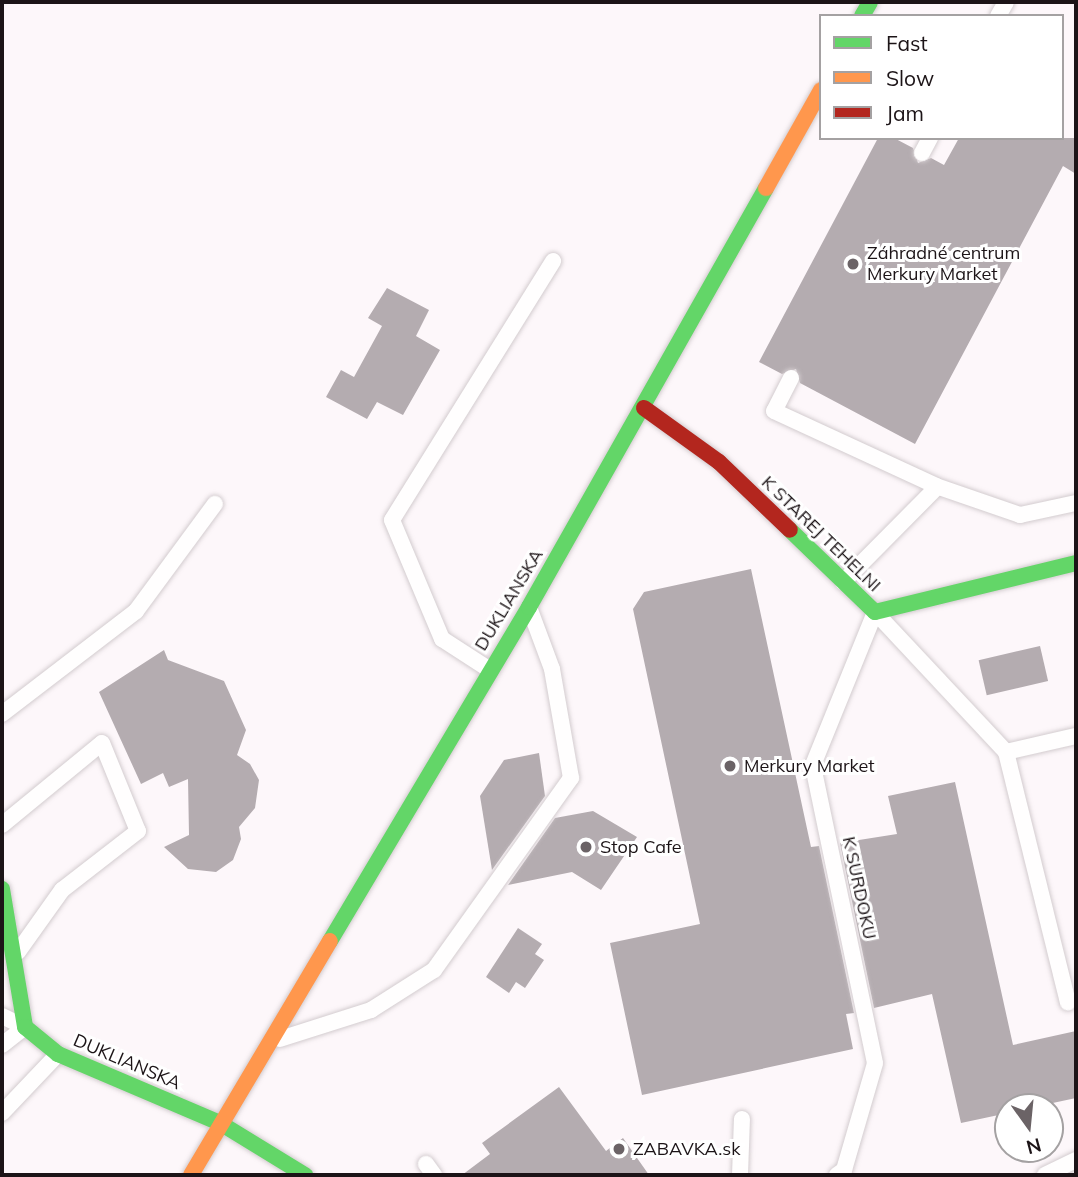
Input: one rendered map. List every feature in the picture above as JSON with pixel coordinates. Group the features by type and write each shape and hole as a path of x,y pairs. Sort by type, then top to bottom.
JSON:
{"main road":[{"name":"DUKLIANSKA","path":"191,1175 528,607 819,94"},
{"name":"K STAREJ TEHELNI","path":"643,408 719,462 875,612 1076,563"},
{"path":"2,889 25,1027"},
{"name":"DUKLIANSKA","path":"25,1027 58,1054 220,1123"},
{"path":"220,1123 305,1175"}],"lane":[{"path":"922,153 929,140"},
{"path":"490,670 442,639 392,520 553,261"},
{"path":"790,378 774,411 936,486 1020,515 1076,503"},
{"path":"843,582 934,490"},
{"path":"2,714 136,611 215,504"},
{"path":"267,1043 371,1010 434,970 571,778 552,669 528,607"},
{"path":"875,612 1006,752 1068,1002"},
{"name":"K SURDOKU","path":"837,1175 844,1170 875,1063 813,765 875,612"},
{"path":"1006,752 1076,736"},
{"path":"2,825 102,743 138,831 62,890 15,957"},
{"path":"2,1016 25,1027 2,1045"},
{"path":"2,1112 58,1054"},
{"path":"740,1175 742,1119"},
{"path":"1045,1175 1076,1160"}],"building":[{"path":"1076,138 1076,174 1063,166 915,444 800,383 796,369 782,374 759,362 877,140 898,140 913,148 918,163 931,158 944,165 958,140"},
{"path":"387,288 429,310 416,336 440,350 403,415 377,402 367,419 326,397 341,370 354,377 382,326 368,318"},
{"name":"Merkury Market","path":"751,569 811,847 819,846 854,1013 846,1014 853,1049 642,1095 610,943 700,924 633,609 644,592"},
{"path":"1040,646 1048,681 987,695 979,660"},
{"path":"164,650 168,660 224,681 246,730 237,755 250,764 259,780 255,808 239,827 241,839 233,860 216,872 188,869 164,847 189,835 188,779 169,787 163,773 141,784 99,692"},
{"path":"539,753 545,796 492,870 480,796 504,760"},
{"path":"955,782 1013,1045 1076,1031 1076,1098 1064,1101 1064,1093 994,1093 994,1116 961,1123 932,994 874,1008 840,843 897,834 888,796"},
{"path":"593,811 637,837 601,890 572,872 508,885 555,818"},
{"path":"518,928 542,944 535,954 544,960 525,988 516,982 509,993 486,977"},
{"path":"559,1087 606,1151 623,1138 649,1175 462,1175 490,1154 482,1143"}],"traffic: fast":[{"path":"863,14 870,2"},
{"path":"330,941 529,607 766,188"},
{"path":"790,530 875,612 1076,563"},
{"path":"2,889 25,1027 58,1054 220,1123 305,1175"}],"traffic: slow":[{"path":"766,188 819,94"},
{"path":"191,1175 330,941"}],"traffic: jam":[{"path":"644,408 719,462 790,530"}],"place":[{"name":"Záhradné centrum Merkury Market","path":"853,264"},
{"name":"Merkury Market","path":"730,766"},
{"name":"Stop Cafe","path":"586,847"},
{"name":"ZABAVKA.sk","path":"619,1149"}]}
